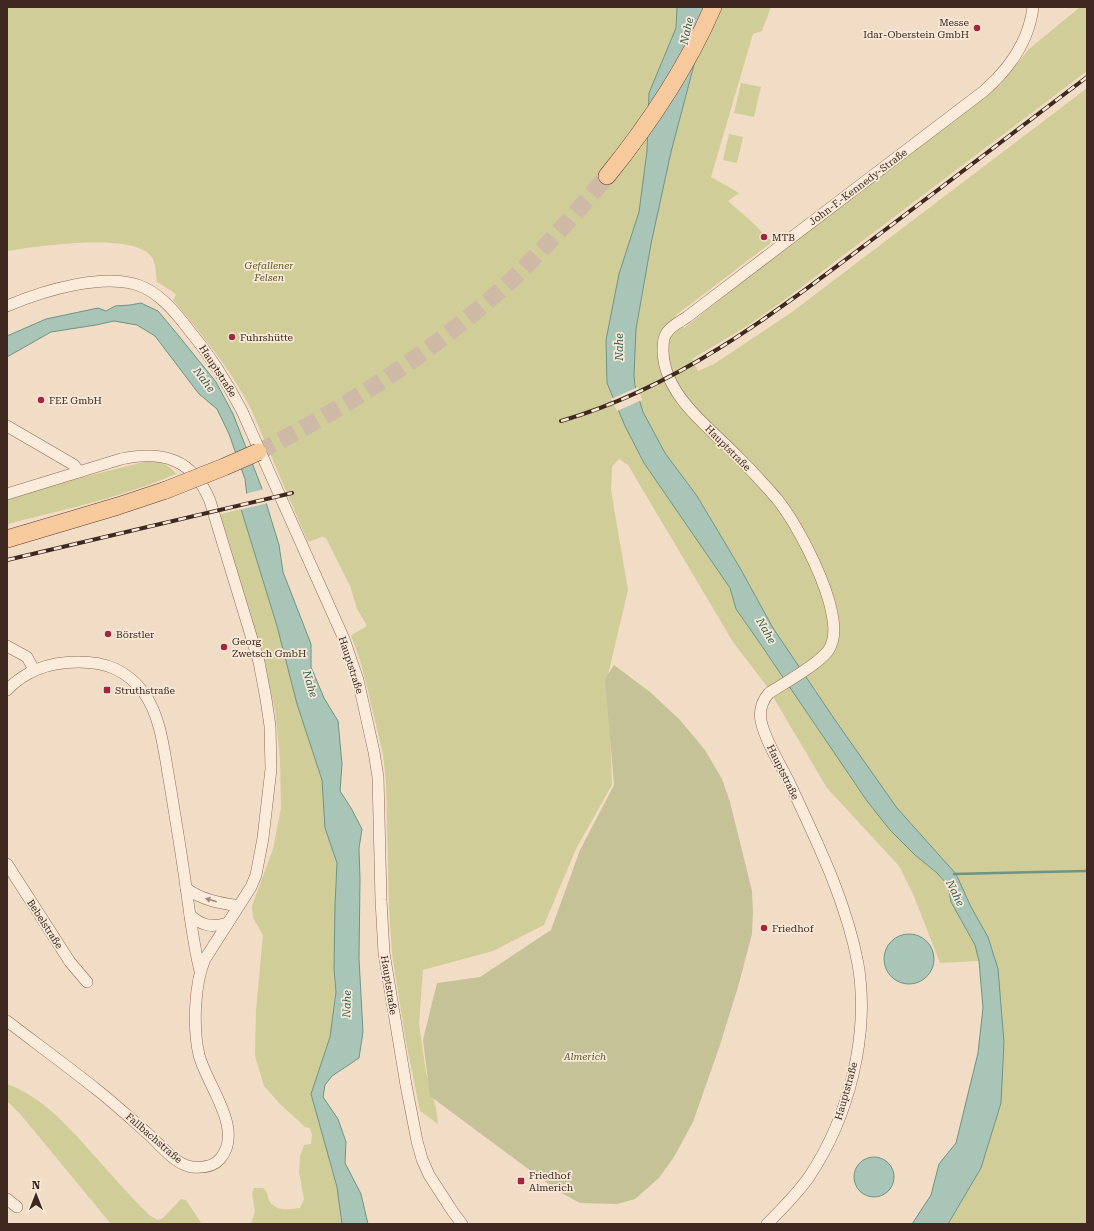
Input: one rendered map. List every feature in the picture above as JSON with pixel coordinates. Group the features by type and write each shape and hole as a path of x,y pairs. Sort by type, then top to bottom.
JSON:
{"main road":[{"path":"607,176 632,145 660,105 705,26 713,7"},
{"path":"7,539 166,490 258,452"},
{"path":"7,530 67,521"}],"street":[{"name":"John-F.-Kennedy-Straße","path":"667,373 663,358 663,346 665,334 672,326 693,312 984,91 1003,73 1018,50 1029,26 1033,7"},
{"name":"Hauptstraße","path":"7,306 45,292 92,283 120,282 135,284 145,288 155,294 166,304 190,330 213,360 242,411 344,639 358,680 373,745 378,777 384,953 408,1098 422,1159 432,1179 462,1224"},
{"name":"Hauptstraße","path":"667,373 676,390 699,420 740,458 778,501 802,538 826,592 834,622 833,635 828,650 817,660 769,693 760,710 765,733 826,863 847,918 858,965 861,1012 859,1040 850,1086 841,1116 809,1176 797,1193 767,1224"},
{"path":"7,426 74,465 80,472"},
{"path":"7,494 121,459 138,456 163,456 176,461 191,471 200,480 210,501 259,662 266,699 270,733 271,769 260,859 251,887 228,923 209,926 202,924 190,915"},
{"path":"7,646 27,657 34,670"},
{"path":"7,690 22,676 34,670 46,666 72,662 104,664 118,670 138,685 155,715 161,738 192,933 200,971"},
{"name":"Bebelstraße","path":"7,864 70,962 87,982"},
{"path":"186,888 205,899 239,906"},
{"name":"Fallbachstraße","path":"7,1021 97,1090 176,1160 191,1166 202,1168 206,1167 219,1161 225,1154 229,1134 224,1112 208,1080 199,1054 197,1041 196,1002 200,971 205,959 228,923"},
{"path":"7,1199 17,1207"}],"green space":[{"name":"Gefallener Felsen","path":"7,7 677,7 676,28 649,93 647,151 639,212 619,274 606,340 607,383 625,426 644,463 730,588 736,609 868,801 890,830 948,885 951,902 975,945 979,961 940,963 913,894 899,866 827,788 766,685 733,642 628,465 619,459 612,467 611,490 628,590 608,675 612,785 576,849 544,925 493,951 423,970 419,1024 426,1072 436,1108 438,1124 420,1111 406,1042 392,954 389,907 386,782 383,754 360,660 351,635 366,627 366,624 357,609 350,586 326,538 322,537 308,542 251,409 243,394 215,352 173,300 176,295 157,282 155,265 151,256 141,249 125,244 105,243 61,244 7,251"},
{"path":"706,7 771,7 762,31 753,34 711,177 739,193 728,201 772,242 675,316 684,328 784,249 1001,84 1029,49 1080,7 1087,7 1087,71 783,301 744,328 692,359 698,371 714,364 792,312 1087,88 1087,1224 948,1224 981,1168 1001,1103 1004,1042 998,969 988,937 971,907 956,874 897,808 773,628 740,568 697,496 665,453 643,412 635,386 634,375 636,329 651,244 671,152 704,27"},
{"path":"741,83 761,87 754,117 734,113"},
{"path":"729,134 743,137 737,163 723,160"},
{"path":"152,460 166,465 176,474 135,490 7,524 7,498 39,488"},
{"path":"241,509 277,626 297,704 322,780 325,828 337,863 334,969 336,992 330,1037 311,1094 337,1187 342,1224 251,1224 255,1211 252,1194 254,1188 265,1189 270,1202 280,1209 300,1208 304,1199 299,1172 300,1156 304,1145 311,1144 312,1135 310,1128 305,1127 280,1104 264,1086 255,1056 256,1010 263,935 253,918 252,906 273,849 281,808 280,758 275,711 266,670 218,515"},
{"name":"Almerich","path":"614,665 650,692 680,720 705,750 722,779 730,802 752,891 752,934 738,987 720,1045 693,1122 674,1157 659,1178 635,1199 617,1204 580,1203 558,1191 430,1096 423,1040 437,983 480,977 551,930 580,850 614,785 605,679"},
{"path":"7,1084 32,1096 63,1122 149,1215 158,1220 163,1218 181,1199 186,1200 202,1224 111,1224 21,1115 7,1101"}],"water":[{"name":"Nahe","path":"677,7 706,7 704,27 671,152 651,244 636,329 635,386 643,412 665,453 697,496 740,568 773,628 897,808 956,874 971,907 988,937 998,969 1004,1042 1001,1103 981,1168 948,1224 912,1224 931,1195 939,1164 956,1143 978,1053 983,1008 979,961 975,945 951,902 948,885 890,830 867,801 736,609 730,588 644,463 625,426 607,383 606,340 619,274 639,212 647,151 649,93 676,28"},
{"name":"Nahe","path":"141,303 158,311 178,335 216,382 233,414 261,486 279,545 283,572 311,644 311,667 324,698 338,721 342,764 340,791 362,829 359,848 359,959 363,1032 359,1058 332,1076 325,1085 323,1097 338,1119 346,1142 345,1163 361,1194 368,1224 342,1224 337,1187 311,1094 330,1037 336,992 334,969 337,863 325,828 322,780 297,704 277,626 241,509 248,505 245,479 229,434 217,409 199,394 155,336 137,325 114,321 51,332 7,357 7,336 46,319 98,308 106,311 115,306"},
{"path":"909,934 923,938 930,945 934,959 930,973 923,980 909,984 895,980 888,973 884,959 888,945 895,938"},
{"path":"878,1157 885,1160 891,1166 894,1177 893,1185 885,1194 878,1197 870,1197 863,1194 855,1185 854,1173 857,1166 866,1158"}],"pier":[{"path":"638,387 642,400 617,411 611,399"},
{"path":"264,489 268,503 239,510 246,504 245,494"}],"waterway":[{"name":"Nahe","path":"954,874 1087,871"}],"tunnel":[{"path":"258,452 356,398 387,378 446,335 518,274 583,205 607,176"}],"railway":[{"path":"561,421 605,406 647,388 688,367 766,318 1087,77"},
{"path":"7,560 292,493"}],"place":[{"name":"Messe Idar-Oberstein GmbH","path":"977,28"},
{"name":"MTB","path":"764,237"},
{"name":"Fuhrshütte","path":"232,337"},
{"name":"FEE GmbH","path":"41,400"},
{"name":"Börstler","path":"108,634"},
{"name":"Georg Zwetsch GmbH","path":"224,647"},
{"name":"Struthstraße","path":"107,690"},
{"name":"Friedhof","path":"764,928"},
{"name":"Friedhof Almerich","path":"521,1181"}]}
